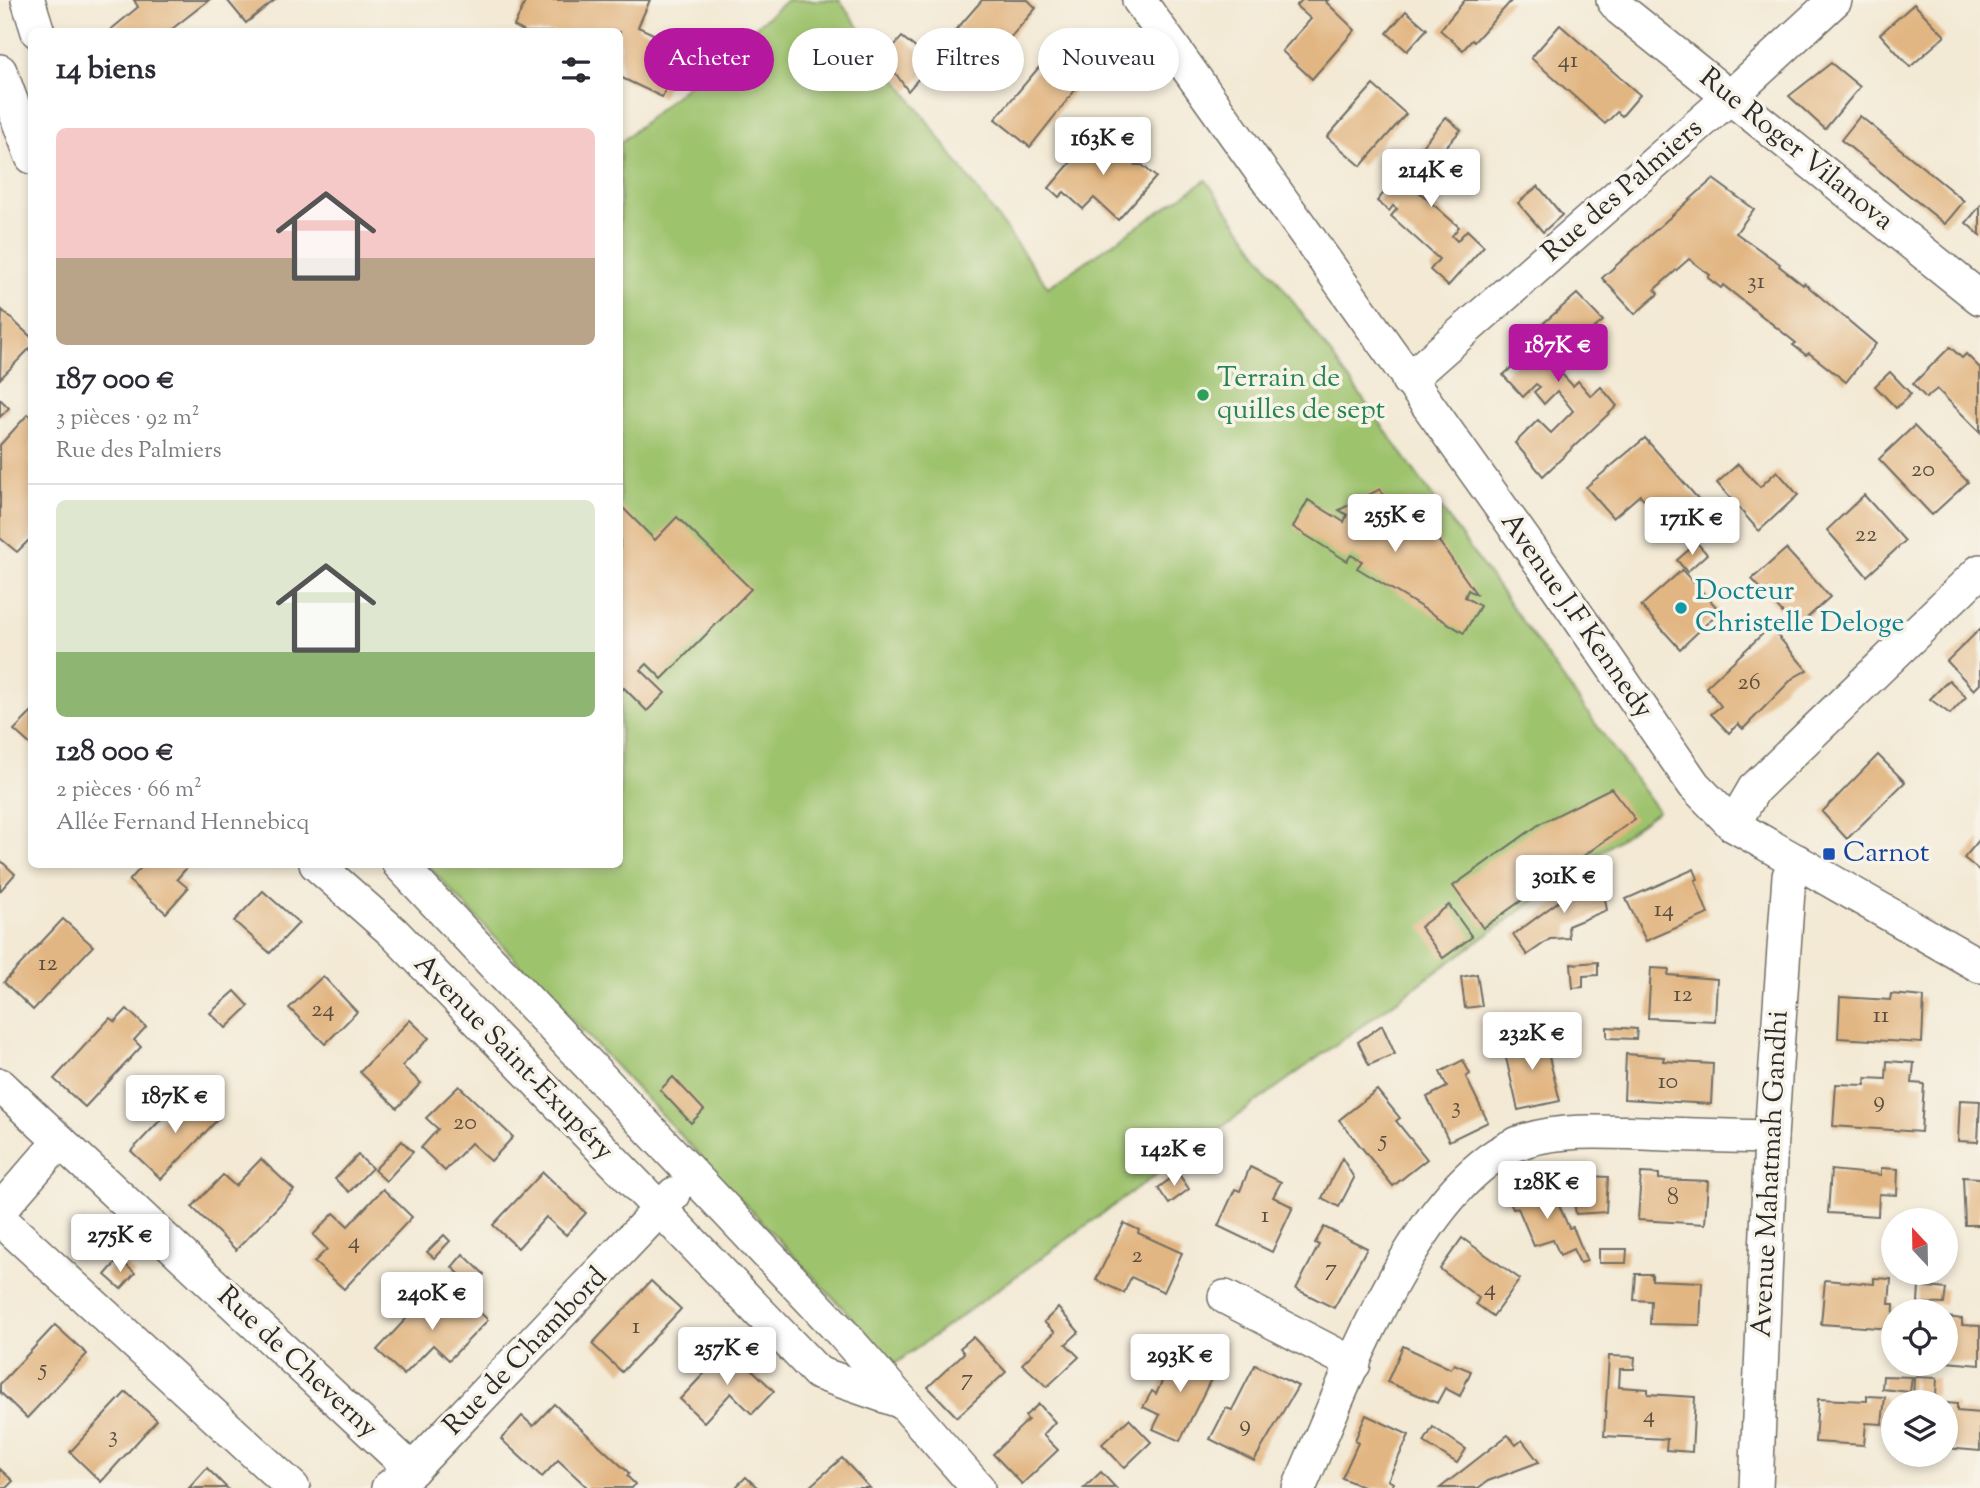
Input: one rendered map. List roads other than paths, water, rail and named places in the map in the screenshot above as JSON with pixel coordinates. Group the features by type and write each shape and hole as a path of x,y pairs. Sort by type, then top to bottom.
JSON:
{"street":[{"path":"27,0 37,28"},
{"name":"Avenue J.F Kennedy","path":"1139,0 1557,586 1694,785 1733,825 1980,965"},
{"name":"Rue Roger Vilanova","path":"1613,0 1980,298"},
{"name":"Rue des Palmiers","path":"1408,380 1730,97 1835,0"},
{"path":"10,87 28,144"},
{"path":"1733,825 1754,789 1980,571"},
{"name":"Avenue Mahatmah Gandhi","path":"1756,1488 1771,1137 1789,876 1797,861"},
{"name":"Avenue Saint-Exupéry","path":"321,868 365,906 818,1373 899,1401"},
{"name":"Avenue Saint-Exupéry","path":"365,906 400,868"},
{"name":"Avenue Saint-Exupéry","path":"402,868 691,1177 842,1333 978,1488"},
{"name":"Rue de Cheverny","path":"0,1085 60,1141 400,1479"},
{"path":"1299,1488 1392,1285 1429,1221 1457,1186 1504,1150 1547,1136 1598,1132 1771,1137"},
{"path":"0,1210 60,1141"},
{"path":"659,1211 691,1177"},
{"name":"Rue de Chambord","path":"400,1479 659,1211"},
{"path":"0,1219 293,1488"},
{"path":"1226,1297 1354,1364"}],"place":[{"name":"Terrain de quilles de sept","path":"1203,395"},
{"name":"Docteur Christelle Deloge","path":"1681,608"},
{"name":"Carnot","path":"1829,854"}]}
